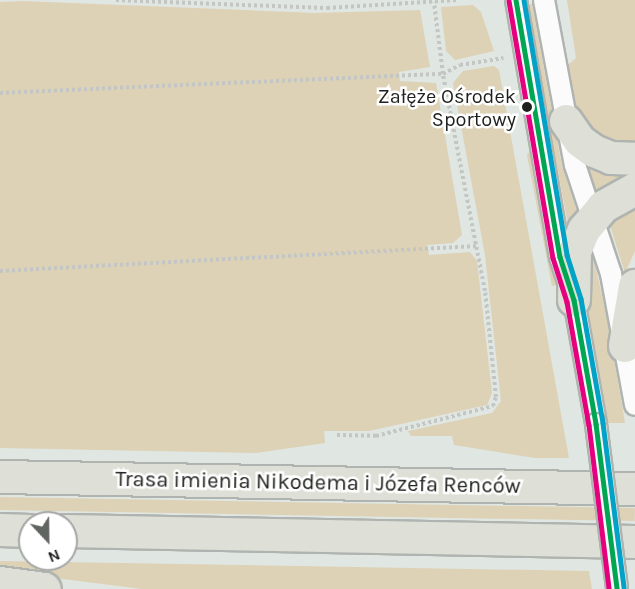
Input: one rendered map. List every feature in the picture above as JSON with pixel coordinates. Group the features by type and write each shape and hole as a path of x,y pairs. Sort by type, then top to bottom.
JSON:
{"main road":[{"path":"566,120 580,141 594,151 622,160 635,159"},
{"path":"574,300 575,252 592,216 635,189"},
{"path":"625,346 635,286"},
{"name":"Trasa imienia Nikodema i Józefa Renców","path":"0,477 635,489"},
{"path":"0,530 18,531"},
{"path":"78,531 635,542"},
{"path":"0,583 45,589"}],"street":[{"path":"516,0 560,256 574,300 596,424 617,589"},
{"path":"544,0 566,120 592,216 611,274 635,405"}],"path":[{"path":"116,0 327,8 458,0"},
{"path":"337,435 376,436 493,406 496,397 477,246 443,74 434,3"},
{"path":"0,93 443,74 460,65 503,58"},
{"path":"0,272 477,246"}],"shaded area":[{"path":"567,0 635,0 635,151 598,144 576,112 568,65 576,58"},
{"path":"0,2 315,13 420,10 430,67 399,72 400,81 436,83 462,235 453,243 427,245 429,255 470,252 477,261 492,393 487,405 369,431 324,431 325,443 256,453 0,448"},
{"path":"532,4 562,166 579,218 569,229 526,5"},
{"path":"473,5 481,12 494,51 455,60 446,51 441,7"},
{"path":"494,66 499,70 569,458 535,458 454,445 452,436 411,436 408,431 492,413 501,401 485,255 453,83 463,71"},
{"path":"533,147 558,285 552,286 527,155"},
{"path":"586,162 632,168 635,179 597,196"},
{"path":"635,199 635,251 625,273 609,222"},
{"path":"591,248 607,316 625,423 608,423 582,275"},
{"path":"0,497 635,508 635,521 0,510"},
{"path":"0,561 18,561 18,571 78,571 78,562 589,571 592,589 142,589 0,571"}],"transit line":[{"path":"516,0 560,257 574,300 596,424 617,589"},
{"path":"524,0 567,255 581,299 603,423 624,588"},
{"path":"509,1 553,258 567,302 589,425 609,589"}],"place":[{"name":"Załęże Ośrodek Sportowy","path":"527,107"}]}
